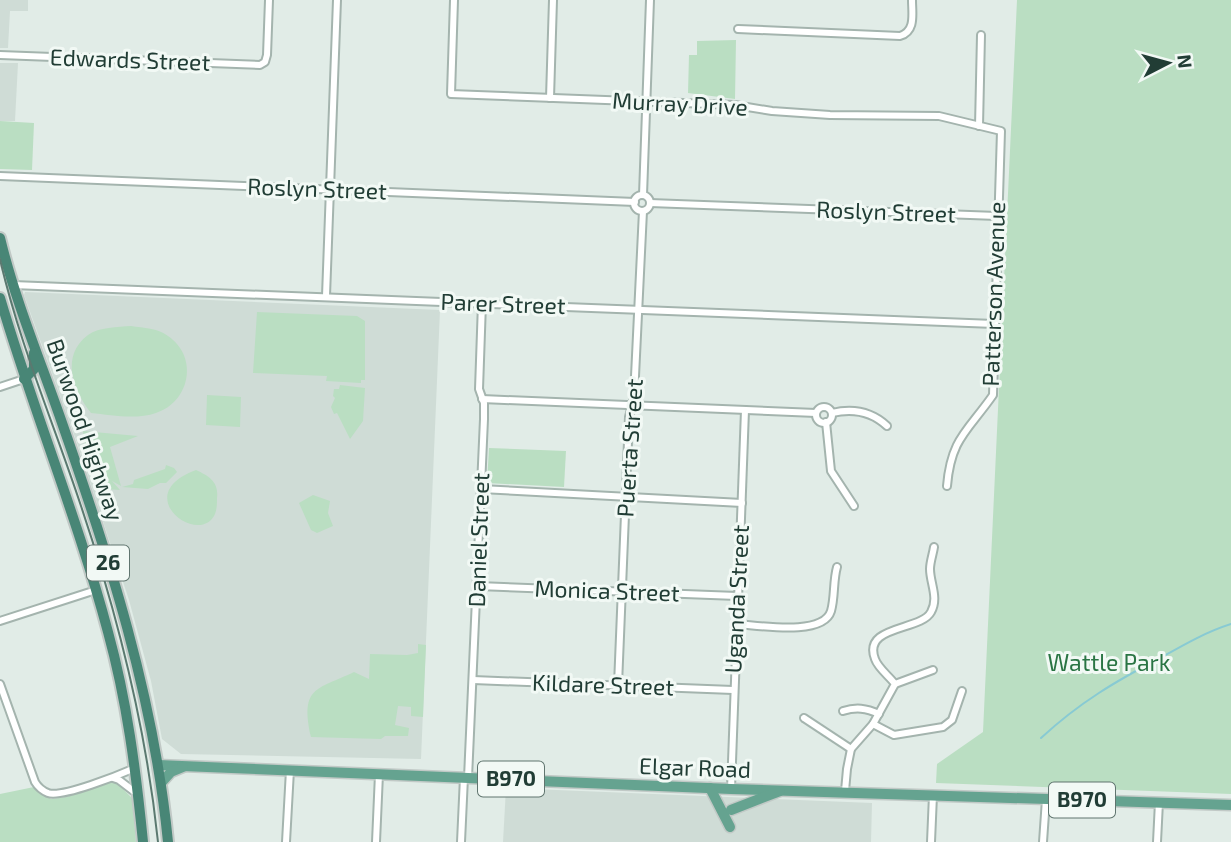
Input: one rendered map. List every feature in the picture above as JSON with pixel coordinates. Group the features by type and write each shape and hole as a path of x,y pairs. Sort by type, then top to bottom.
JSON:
{"highway":[{"name":"Burwood Highway","path":"0,238 12,285 79,473 144,689 161,783 168,842"},
{"path":"0,285 12,285"},
{"name":"Burwood Highway","path":"0,298 24,379 96,590 116,663 135,768 143,842"},
{"path":"24,379 34,369 33,340"},
{"path":"135,768 158,765"}],"main road":[{"name":"Elgar Road","path":"158,765 731,789 1231,805"},
{"path":"161,783 171,772 186,766"},
{"path":"710,788 730,827"},
{"path":"731,810 784,790"}],"street":[{"name":"Edwards Street","path":"0,55 260,65 265,62 267,55 269,0"},
{"path":"326,296 337,0"},
{"name":"Murray Drive","path":"454,0 451,94 736,105 830,116 939,116 1001,131"},
{"path":"550,98 553,0"},
{"path":"643,195 650,0"},
{"path":"738,29 900,36 908,34 911,29 912,0"},
{"path":"979,126 981,35"},
{"name":"Patterson Avenue","path":"947,486 954,448 967,426 993,395 1001,131"},
{"name":"Roslyn Street","path":"0,176 635,202"},
{"path":"643,195 650,203 643,211 636,208 635,202 636,198 643,195"},
{"name":"Roslyn Street","path":"650,203 997,216"},
{"name":"Puerta Street","path":"618,685 629,416 634,397 643,211"},
{"name":"Parer Street","path":"12,285 994,324"},
{"name":"Daniel Street","path":"461,842 478,586 482,303"},
{"path":"0,387 24,379"},
{"path":"482,400 816,413"},
{"path":"824,406 832,413 826,422 818,421 816,413 818,408 824,406"},
{"name":"Uganda Street","path":"731,789 745,410"},
{"path":"832,413 849,410 865,412 878,417 887,426"},
{"path":"826,422 831,471 854,506"},
{"path":"481,489 741,503"},
{"path":"895,684 875,661 875,643 890,630 925,620 932,610 935,597 930,568 934,547"},
{"path":"736,624 794,627 818,624 827,619 831,611 837,567"},
{"name":"Monica Street","path":"478,586 737,597"},
{"path":"1,621 96,590"},
{"path":"845,792 851,749 873,724 895,684 933,670"},
{"name":"Kildare Street","path":"473,680 733,690"},
{"path":"0,684 39,788 49,794 63,793 135,768"},
{"path":"873,724 894,735 943,727 952,720 962,691"},
{"path":"843,711 866,708 879,714"},
{"path":"804,718 851,749"},
{"path":"286,842 290,770"},
{"path":"376,842 379,774"},
{"path":"111,778 119,780 138,796"},
{"path":"931,842 933,794"},
{"path":"1044,842 1045,799"},
{"path":"1157,842 1159,802"}],"shaded area":[{"path":"0,0 28,0 28,11 10,11 8,48 0,48"},
{"path":"0,63 18,63 15,121 0,121"},
{"path":"25,292 440,310 421,759 181,754 162,739 151,681 129,600"},
{"path":"506,788 872,803 871,842 503,842"}],"green space":[{"name":"Wattle Park","path":"1017,0 1231,0 1231,794 936,783 937,764 983,732"},
{"path":"736,40 735,99 688,93 689,55 697,55 697,41"},
{"path":"0,121 34,123 32,170 0,169"},
{"path":"257,312 357,316 365,321 365,380 361,380 361,383 326,381 327,376 253,373"},
{"path":"131,326 159,331 178,345 187,367 183,389 168,407 156,413 123,416 91,413 75,384 72,373 74,353 79,343 92,332"},
{"path":"340,385 365,388 363,421 350,439 331,407 335,398 334,389 339,389"},
{"path":"207,395 241,397 240,427 206,425"},
{"path":"83,431 138,436 110,447 121,486 112,481 120,490 105,489 103,480 112,480 94,478"},
{"path":"489,448 566,451 564,487 487,483"},
{"path":"166,465 177,472 166,483 148,489 122,487 165,469"},
{"path":"196,470 212,480 217,492 217,506 215,514 207,523 196,525 184,522 174,514 168,504 168,492 177,480"},
{"path":"313,495 330,501 328,513 333,526 317,533 311,530 299,503"},
{"path":"418,644 426,645 423,717 411,716 411,707 398,706 395,725 409,728 408,736 385,736 381,739 311,737 308,708 314,692 354,672 369,679 370,654 418,653"},
{"path":"115,781 132,798 136,842 0,842 0,794 34,787 51,799 66,797"}],"waterway":[{"path":"1041,738 1084,703 1114,684 1196,639 1231,624"}],"tram line":[{"path":"0,259 17,321 107,589 138,714 158,842"}]}
